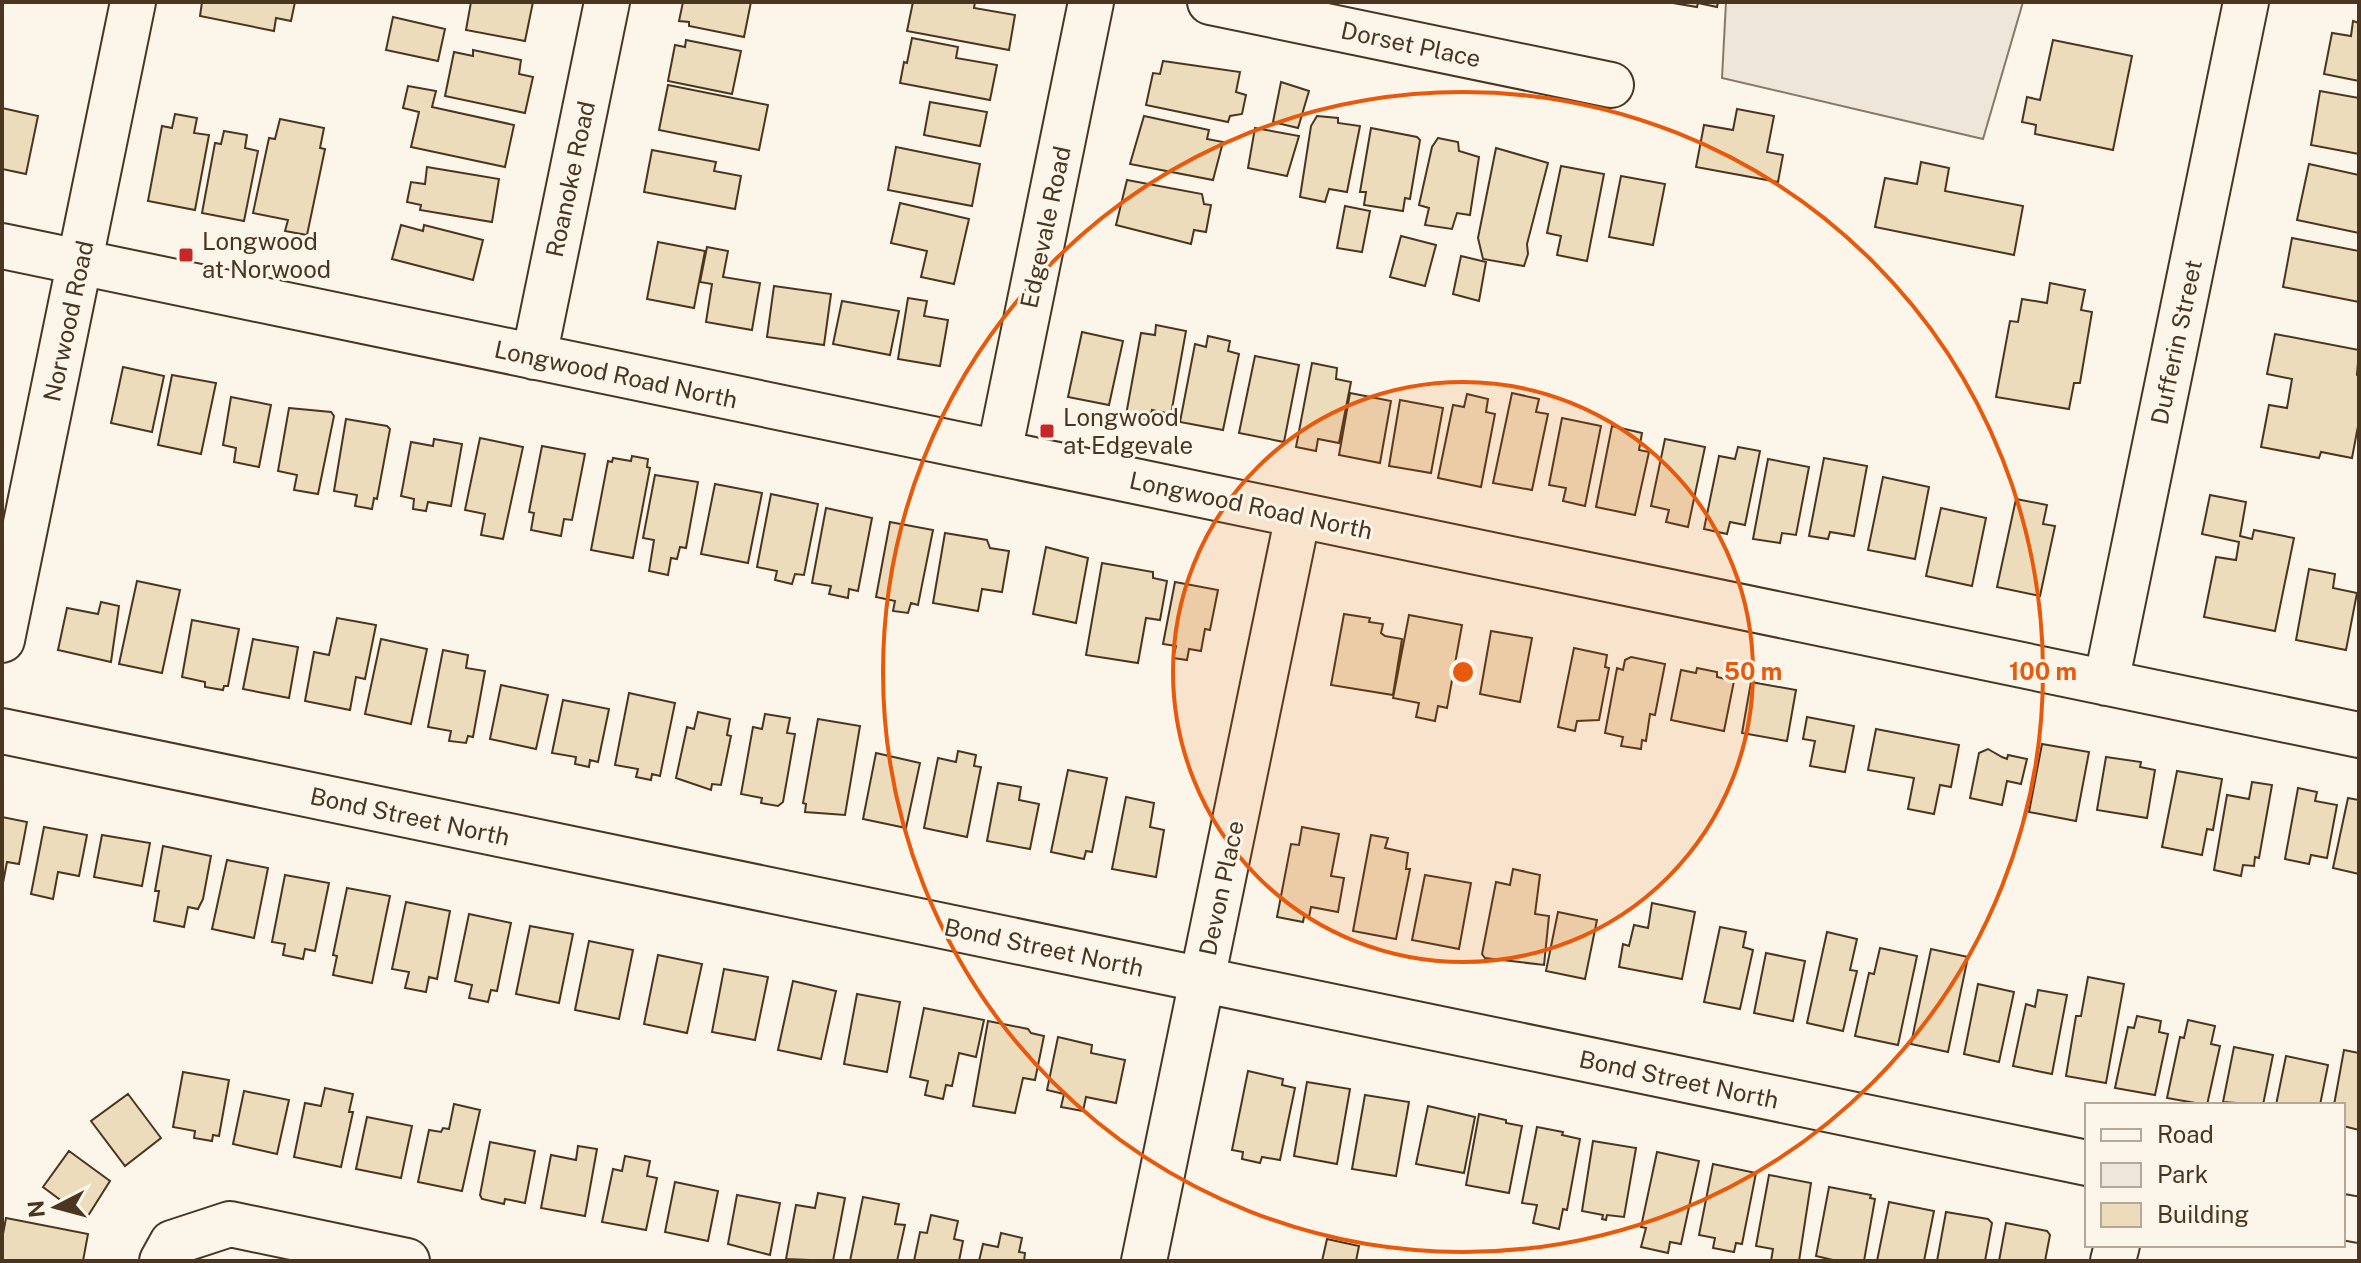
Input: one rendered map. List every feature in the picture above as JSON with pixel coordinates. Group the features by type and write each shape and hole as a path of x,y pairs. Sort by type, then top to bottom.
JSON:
{"street":[{"name":"Norwood Road","path":"2,640 133,2"},
{"name":"Roanoke Road","path":"534,357 607,2"},
{"name":"Edgevale Road","path":"999,453 1091,2"},
{"name":"Dorset Place","path":"1210,2 1611,85"},
{"name":"Dufferin Street","path":"2106,683 2246,2"},
{"name":"Longwood Road North","path":"2,246 2359,735"},
{"name":"Devon Place","path":"1144,1261 1298,515"},
{"name":"Bond Street North","path":"2,731 2085,1163"},
{"path":"162,1261 172,1243 230,1224 407,1261"}],"green space":[{"path":"1726,2 2023,2 1983,139 1722,78"}],"building":[{"path":"202,2 295,2 291,21 276,18 274,31 200,16"},
{"path":"471,2 533,2 525,41 466,30"},
{"path":"683,2 751,2 744,37 689,26 689,22 679,21"},
{"path":"913,2 975,2 974,8 1015,15 1009,50 907,31"},
{"path":"1667,2 1718,2 1717,7 1698,3 1697,7"},
{"path":"393,17 445,29 438,61 386,50"},
{"path":"2353,21 2359,23 2359,81 2324,74 2332,33 2351,36"},
{"path":"912,38 958,47 956,58 997,65 990,100 900,83"},
{"path":"686,40 741,51 732,94 668,81 675,45 685,47"},
{"path":"2053,40 2132,56 2113,150 2035,134 2036,125 2022,122 2027,97 2040,100"},
{"path":"473,50 521,60 519,74 533,77 525,113 445,96 454,52 473,56"},
{"path":"1163,61 1240,72 1236,92 1246,95 1242,114 1230,116 1228,122 1146,105 1153,73 1160,74"},
{"path":"1281,82 1309,91 1298,128 1273,122"},
{"path":"668,85 768,105 759,150 659,130"},
{"path":"408,86 436,91 432,107 514,125 505,167 411,147 419,112 403,108"},
{"path":"2320,91 2359,98 2359,154 2311,145"},
{"path":"930,102 987,112 980,146 924,135"},
{"path":"2,108 38,116 26,174 2,169"},
{"path":"1737,109 1774,116 1767,152 1783,155 1778,182 1696,167 1704,125 1733,130"},
{"path":"175,114 197,118 194,133 209,135 195,210 148,201 162,126 172,128"},
{"path":"1144,116 1209,130 1207,139 1223,142 1213,180 1130,164"},
{"path":"1317,116 1338,118 1338,123 1360,126 1347,192 1329,189 1325,202 1300,197 1311,126"},
{"path":"280,119 324,128 320,148 325,149 307,235 285,231 288,220 253,213 269,138 275,139"},
{"path":"1255,128 1299,136 1287,176 1248,168"},
{"path":"1371,128 1420,140 1410,199 1405,198 1403,211 1364,205 1366,192 1360,192"},
{"path":"224,131 247,135 245,148 258,151 244,221 202,213 215,143 221,144"},
{"path":"1438,138 1458,142 1459,151 1479,157 1470,215 1457,213 1452,229 1425,225 1429,208 1419,205 1432,147"},
{"path":"896,147 980,164 972,206 888,190"},
{"path":"1496,148 1548,163 1524,266 1483,259 1478,238"},
{"path":"652,150 716,162 714,171 741,176 735,209 644,192"},
{"path":"1921,162 1949,168 1945,191 2023,206 2014,255 1875,227 1885,178 1917,184"},
{"path":"2309,164 2359,175 2359,233 2297,220"},
{"path":"1561,166 1604,174 1587,261 1557,255 1561,236 1547,233"},
{"path":"427,167 499,179 492,222 420,210 421,205 407,202 411,182 425,184"},
{"path":"1621,176 1665,184 1653,245 1609,237"},
{"path":"1127,180 1202,194 1204,204 1211,205 1206,232 1194,230 1191,244 1116,225"},
{"path":"900,203 969,219 954,284 921,277 927,251 891,243"},
{"path":"1345,206 1370,211 1362,252 1337,248"},
{"path":"401,225 423,231 424,225 483,240 473,280 392,259"},
{"path":"1401,236 1436,245 1425,286 1390,277"},
{"path":"2292,238 2359,251 2359,302 2283,287"},
{"path":"658,242 705,251 694,308 647,299"},
{"path":"707,247 728,251 723,277 760,283 752,330 706,322 712,284 700,282"},
{"path":"1461,256 1486,262 1479,301 1453,294"},
{"path":"2050,283 2085,290 2081,310 2092,312 2080,383 2074,383 2069,409 1996,397 2010,321 2018,322 2022,299 2047,303"},
{"path":"774,286 831,294 824,345 767,337"},
{"path":"908,298 927,301 924,316 948,320 940,366 898,359"},
{"path":"842,301 899,311 890,355 833,344"},
{"path":"1156,325 1186,331 1171,414 1152,410 1150,420 1126,415 1141,333 1155,335"},
{"path":"1082,332 1123,341 1109,405 1068,397"},
{"path":"2275,334 2359,350 2359,421 2352,458 2321,452 2319,458 2261,447 2269,405 2287,408 2292,379 2267,374"},
{"path":"1208,336 1230,341 1228,351 1239,354 1223,430 1180,422 1195,344 1206,347"},
{"path":"1255,356 1299,365 1284,442 1239,433"},
{"path":"1312,363 1337,368 1336,379 1351,382 1339,443 1318,439 1316,451 1296,447"},
{"path":"123,367 164,376 152,432 111,423"},
{"path":"172,375 216,383 201,454 158,445"},
{"path":"1350,393 1391,401 1380,463 1339,455"},
{"path":"1512,393 1539,399 1536,412 1548,414 1532,490 1493,483"},
{"path":"1467,394 1488,399 1486,412 1495,414 1481,487 1438,478 1453,405 1464,407"},
{"path":"231,397 271,405 259,467 234,462 236,448 223,445"},
{"path":"1400,400 1443,408 1431,473 1389,466"},
{"path":"289,408 331,412 334,416 318,494 294,490 297,475 278,471"},
{"path":"1562,418 1601,426 1585,506 1563,501 1566,488 1549,485"},
{"path":"346,419 390,429 377,499 374,498 372,509 355,506 357,495 334,491"},
{"path":"1612,426 1642,433 1639,450 1649,452 1635,515 1596,507"},
{"path":"480,438 523,447 503,539 481,535 485,514 465,510"},
{"path":"434,439 462,444 451,506 428,502 426,511 413,509 414,499 401,496 411,442 433,446"},
{"path":"1665,439 1705,447 1688,527 1666,522 1669,510 1651,506"},
{"path":"542,446 585,454 572,520 564,519 561,536 531,530 534,513 529,512"},
{"path":"1738,447 1760,451 1745,525 1730,522 1727,534 1704,529 1719,456 1735,459"},
{"path":"632,456 648,459 647,467 650,468 633,558 591,550 608,461 612,462 613,458 631,461"},
{"path":"1824,458 1867,466 1854,536 1830,532 1828,539 1809,536"},
{"path":"1768,459 1809,467 1796,535 1782,533 1780,543 1753,539"},
{"path":"655,475 698,482 686,548 680,547 677,559 671,558 668,575 649,571 654,540 643,538"},
{"path":"1883,477 1929,487 1915,559 1868,550"},
{"path":"715,484 762,493 748,563 701,554"},
{"path":"771,494 818,504 804,575 795,574 792,584 775,580 777,571 757,567"},
{"path":"2210,495 2246,502 2240,536 2252,539 2254,530 2294,538 2275,631 2204,617 2216,557 2236,560 2239,542 2202,534"},
{"path":"2016,499 2047,505 2043,524 2055,526 2040,596 1997,587"},
{"path":"826,508 872,518 858,591 849,589 848,598 829,594 831,586 812,583"},
{"path":"1941,508 1986,518 1972,586 1926,576"},
{"path":"890,522 933,530 918,605 911,603 908,613 893,611 895,601 876,597"},
{"path":"945,533 987,540 990,548 1009,551 1002,592 982,589 978,611 933,603"},
{"path":"1046,547 1088,558 1076,623 1033,614"},
{"path":"1102,563 1153,572 1153,578 1167,581 1160,620 1146,618 1138,663 1086,655"},
{"path":"2309,569 2335,574 2333,588 2357,593 2346,650 2296,640"},
{"path":"137,581 180,590 162,673 119,664"},
{"path":"1175,582 1218,590 1210,630 1205,629 1201,651 1189,649 1187,660 1173,658 1176,646 1163,644"},
{"path":"101,602 119,606 111,662 58,650 67,608 98,614"},
{"path":"1344,614 1370,618 1369,622 1383,624 1381,633 1385,636 1402,639 1393,695 1331,685"},
{"path":"1409,615 1462,625 1447,708 1438,706 1435,721 1416,717 1419,703 1393,698"},
{"path":"337,618 376,625 365,679 356,677 350,710 305,701 314,652 329,655"},
{"path":"192,620 239,629 228,686 224,686 223,690 205,687 205,682 182,677"},
{"path":"1491,631 1532,638 1520,702 1480,694"},
{"path":"253,639 298,647 289,698 243,689"},
{"path":"381,639 427,649 411,724 365,714"},
{"path":"1574,648 1607,655 1605,667 1609,668 1599,720 1577,721 1575,731 1558,727"},
{"path":"443,650 468,655 466,668 485,671 473,737 468,736 466,743 449,741 451,731 428,727"},
{"path":"1631,657 1665,664 1655,715 1650,714 1646,741 1642,740 1641,749 1621,746 1623,737 1605,733 1617,668 1623,670 1625,660"},
{"path":"1697,668 1717,672 1717,677 1734,681 1724,731 1671,720 1681,670 1696,673"},
{"path":"1751,682 1796,690 1787,741 1742,733"},
{"path":"501,685 548,695 536,749 490,739"},
{"path":"629,693 675,703 660,776 652,774 651,780 636,777 638,769 615,765"},
{"path":"563,700 609,709 598,762 590,760 589,767 575,764 576,757 552,753"},
{"path":"698,712 730,719 727,735 731,736 721,785 712,784 711,790 676,778 687,727 694,729"},
{"path":"765,714 790,718 787,733 795,734 783,802 778,806 761,803 762,798 741,794 753,727 762,729"},
{"path":"1807,717 1854,726 1845,772 1810,766 1815,741 1803,739"},
{"path":"818,719 860,726 845,815 805,812 806,804 803,803"},
{"path":"1876,729 1959,745 1951,787 1940,785 1934,814 1908,809 1914,778 1868,770"},
{"path":"2042,744 2089,752 2076,821 2029,812"},
{"path":"1988,749 2007,759 2008,755 2027,759 2021,784 2007,781 2002,805 1970,798 1979,753"},
{"path":"958,751 976,755 974,766 981,767 967,837 924,828 938,758 956,762"},
{"path":"876,753 920,763 906,828 863,819"},
{"path":"2106,757 2141,762 2140,767 2155,770 2147,818 2097,810"},
{"path":"1068,770 1107,778 1092,852 1086,851 1084,859 1051,852"},
{"path":"2177,771 2222,779 2213,830 2207,829 2202,855 2162,847"},
{"path":"2252,782 2272,785 2259,858 2255,857 2254,866 2243,865 2241,876 2214,870 2227,795 2249,799"},
{"path":"998,783 1021,787 1019,800 1039,804 1030,849 987,841"},
{"path":"2298,788 2317,792 2315,801 2337,805 2327,858 2311,855 2309,864 2285,859"},
{"path":"1126,797 1154,803 1150,827 1164,830 1156,877 1112,869"},
{"path":"2348,798 2359,800 2359,874 2333,868"},
{"path":"2,817 27,822 19,864 7,862 2,888"},
{"path":"44,827 87,835 79,876 58,872 53,899 31,894"},
{"path":"1302,827 1339,834 1331,876 1344,878 1338,912 1311,907 1309,917 1304,917 1303,922 1277,917 1291,844 1299,845"},
{"path":"102,835 150,843 142,886 94,877"},
{"path":"1371,835 1388,838 1385,848 1408,853 1406,869 1410,869 1396,939 1353,931"},
{"path":"163,846 211,856 203,899 198,909 188,907 184,927 154,921 159,891 155,891"},
{"path":"227,860 268,868 254,938 212,929"},
{"path":"1513,869 1540,875 1535,914 1549,916 1544,965 1485,958 1482,954 1496,882 1510,885"},
{"path":"285,875 329,883 315,951 305,949 303,959 283,955 285,944 272,942"},
{"path":"1425,875 1471,883 1459,949 1412,940"},
{"path":"347,888 390,896 372,983 333,975 337,956 333,955"},
{"path":"406,902 450,911 437,979 429,977 426,992 405,988 409,972 392,969"},
{"path":"1652,903 1695,912 1682,979 1619,967 1623,944 1629,946 1634,925 1648,928"},
{"path":"1558,912 1597,920 1585,979 1546,971"},
{"path":"469,914 511,923 497,991 491,990 488,1002 469,998 472,985 455,981"},
{"path":"530,926 573,934 559,1003 516,994"},
{"path":"1720,927 1746,932 1743,947 1753,950 1740,1009 1704,1002"},
{"path":"1827,932 1857,939 1850,970 1857,971 1843,1031 1807,1023"},
{"path":"589,941 633,950 619,1019 575,1010"},
{"path":"1880,948 1917,956 1898,1045 1855,1036 1869,973 1874,974"},
{"path":"1931,949 1968,957 1948,1052 1911,1044"},
{"path":"1766,953 1805,961 1793,1021 1754,1013"},
{"path":"658,955 702,964 687,1033 644,1024"},
{"path":"724,969 768,977 755,1040 712,1032"},
{"path":"2088,977 2124,984 2106,1083 2066,1076 2076,1016 2081,1016"},
{"path":"793,981 836,991 821,1059 778,1050"},
{"path":"1978,984 2014,992 1999,1062 1964,1054"},
{"path":"2038,990 2067,995 2052,1074 2013,1066 2026,1004 2035,1007"},
{"path":"857,994 900,1002 887,1072 844,1064"},
{"path":"924,1008 984,1020 976,1057 959,1053 952,1086 946,1085 943,1099 925,1095 928,1081 910,1077"},
{"path":"2137,1016 2161,1021 2159,1032 2168,1034 2155,1095 2115,1088 2128,1027 2134,1028"},
{"path":"2188,1020 2215,1026 2211,1044 2220,1046 2207,1103 2167,1098 2180,1037 2184,1038"},
{"path":"988,1021 1028,1029 1031,1033 1044,1036 1035,1080 1023,1078 1015,1113 973,1106"},
{"path":"1058,1037 1092,1045 1091,1053 1125,1060 1116,1103 1086,1097 1083,1111 1061,1107 1064,1094 1047,1090"},
{"path":"2234,1047 2273,1055 2263,1103 2223,1102"},
{"path":"2344,1050 2359,1053 2359,1130 2345,1126 2345,1103 2334,1103"},
{"path":"2286,1056 2328,1065 2320,1103 2276,1103"},
{"path":"1248,1071 1283,1079 1282,1085 1295,1088 1280,1160 1262,1157 1260,1163 1242,1159 1243,1152 1232,1150"},
{"path":"183,1072 229,1080 219,1136 213,1135 212,1141 194,1138 195,1131 173,1127"},
{"path":"1307,1082 1350,1089 1337,1164 1294,1156"},
{"path":"325,1088 353,1094 349,1112 353,1112 341,1167 294,1157 305,1103 321,1106"},
{"path":"244,1091 289,1100 277,1154 233,1144"},
{"path":"128,1094 161,1138 125,1166 91,1121"},
{"path":"1365,1095 1409,1102 1396,1176 1352,1169"},
{"path":"454,1104 480,1110 462,1191 418,1182 429,1130 441,1132 443,1128 449,1129"},
{"path":"1428,1106 1475,1117 1464,1173 1416,1164"},
{"path":"1479,1114 1522,1126 1509,1193 1466,1185"},
{"path":"367,1117 412,1126 401,1178 356,1169"},
{"path":"1537,1127 1580,1139 1567,1210 1563,1209 1559,1229 1533,1223 1537,1205 1522,1203"},
{"path":"1593,1141 1636,1148 1624,1217 1607,1215 1606,1220 1602,1219 1603,1215 1582,1211"},
{"path":"490,1142 535,1151 525,1203 505,1199 504,1204 482,1199 480,1195"},
{"path":"578,1146 597,1149 585,1216 541,1208 551,1155 576,1160"},
{"path":"69,1151 110,1181 86,1219 43,1187"},
{"path":"1657,1152 1699,1161 1681,1244 1670,1242 1668,1253 1641,1247 1646,1228 1641,1227"},
{"path":"625,1156 650,1161 647,1176 657,1178 646,1230 602,1222 613,1169 622,1171"},
{"path":"1713,1164 1756,1173 1742,1244 1736,1243 1734,1252 1713,1248 1715,1238 1699,1235"},
{"path":"1769,1175 1811,1183 1799,1261 1771,1261 1773,1249 1756,1246"},
{"path":"675,1182 718,1191 708,1241 665,1232"},
{"path":"1829,1187 1871,1195 1870,1198 1875,1199 1864,1261 1837,1261 1816,1256"},
{"path":"818,1193 845,1198 833,1261 786,1259 796,1205 815,1208"},
{"path":"737,1195 780,1203 770,1255 728,1244"},
{"path":"863,1197 899,1204 895,1224 905,1225 897,1261 850,1261"},
{"path":"1889,1202 1934,1211 1924,1261 1877,1261"},
{"path":"1946,1212 1988,1219 1992,1223 1985,1261 1937,1261"},
{"path":"931,1215 958,1221 954,1239 963,1241 959,1261 914,1261 920,1232 927,1233"},
{"path":"6,1218 88,1234 83,1261 2,1261"},
{"path":"2006,1223 2047,1231 2050,1235 2045,1261 1999,1261"},
{"path":"1001,1233 1022,1238 1019,1252 1025,1253 1024,1261 979,1261 983,1244 998,1247"},
{"path":"1327,1239 1359,1246 1356,1261 1322,1261"}],"place":[{"name":"Longwood at Norwood","path":"186,255"},
{"name":"Longwood at Edgevale","path":"1047,431"}]}
